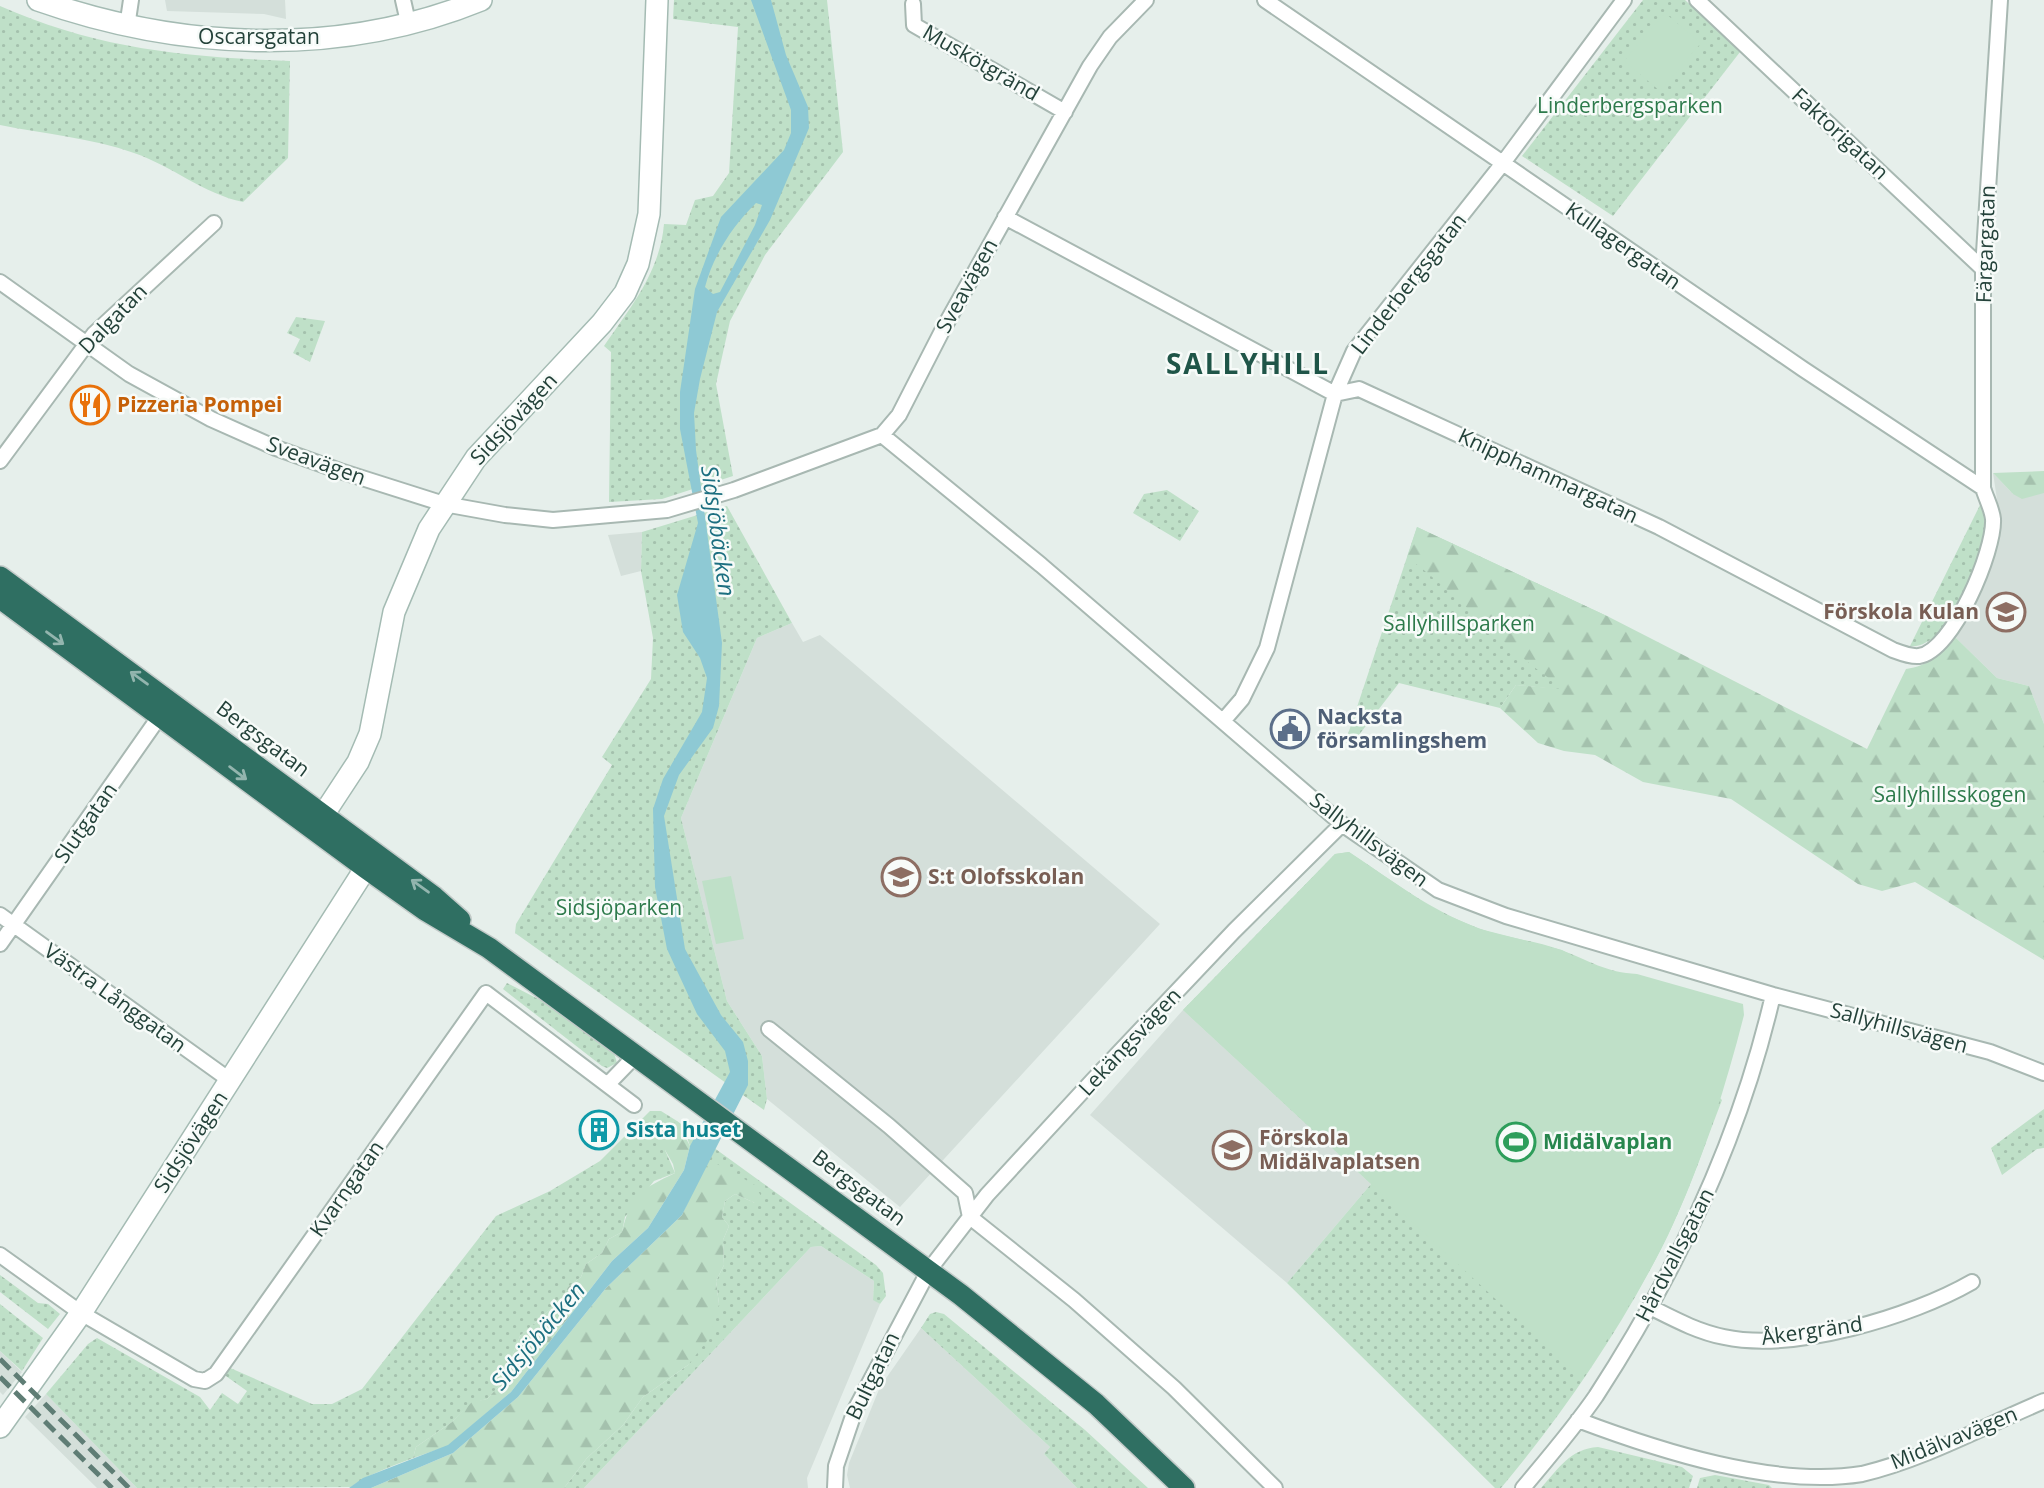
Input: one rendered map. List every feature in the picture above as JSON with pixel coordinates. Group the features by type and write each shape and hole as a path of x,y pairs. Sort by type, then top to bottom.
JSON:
{"highway":[{"name":"Bergsgatan","path":"0,577 166,708 370,860 434,897 489,948 929,1270 1096,1404 1184,1488"},
{"name":"Bergsgatan","path":"0,598 166,708"}],"street":[{"name":"Oscarsgatan","path":"38,0 127,27 199,38 272,40 324,39 408,22 481,0"},
{"path":"127,27 131,0"},
{"path":"402,0 408,22"},
{"name":"Sidsjövägen","path":"319,822 358,762 370,734 394,612 405,578 444,504 476,458 602,323 625,293 638,264 649,214 657,0"},
{"name":"Sveavägen","path":"0,282 85,345 211,419 276,448 444,504 553,520 672,509 726,493 882,435 900,415 1005,217 1110,37 1146,0"},
{"name":"Kullagergatan","path":"1265,0 1792,362 1983,488"},
{"name":"Linderbergsgatan","path":"1223,721 1242,699 1267,648 1335,394 1354,351 1503,163 1624,0"},
{"name":"Faktorigatan","path":"1698,0 1983,269"},
{"name":"Färgargatan","path":"1983,488 1983,269 1999,1"},
{"name":"Muskötgränd","path":"913,4 914,25 1065,112"},
{"name":"Knipphammargatan","path":"1005,217 1335,394 1359,389 1659,527 1907,655 1920,656 1932,650 1945,638 1976,583 1989,547 1993,519 1983,488"},
{"name":"Dalgatan","path":"0,461 94,334 214,223"},
{"name":"Sallyhillsvägen","path":"882,435 921,464 1342,824 1409,874 1470,905 1773,995 1990,1052 2044,1073"},
{"name":"Slutgatan","path":"0,944 166,708"},
{"name":"Lekängsvägen","path":"929,1270 987,1195 1234,931 1342,824"},
{"name":"Sidsjövägen","path":"0,1427 81,1313 370,860"},
{"name":"Västra Långgatan","path":"0,915 231,1081"},
{"name":"Kvarngatan","path":"81,1313 194,1379 205,1381 216,1374 486,993 608,1084"},
{"name":"Hårdvallsgatan","path":"1523,1488 1578,1420 1650,1307 1689,1234 1727,1144 1758,1055 1773,995"},
{"path":"769,1029 889,1126 965,1193 970,1217 1074,1300 1174,1388 1275,1488"},
{"path":"634,1105 608,1084 637,1054"},
{"path":"0,1255 81,1313"},
{"name":"Bultgatan","path":"835,1488 836,1466 855,1410 929,1270"},
{"name":"Åkergränd","path":"1650,1307 1717,1335 1748,1340 1779,1338 1836,1331 1896,1316 1939,1300 1972,1282"},
{"name":"Midälvavägen","path":"1578,1420 1655,1448 1735,1469 1781,1479 1831,1479 1889,1466 2044,1401"}],"shaded area":[{"path":"165,0 285,0 286,19 264,14 167,11"},
{"name":"Förskola Kulan","path":"1993,473 2013,494 2044,493 2044,724 2029,686 1997,678 1955,637 1981,588 2000,519"},
{"path":"642,532 641,571 621,576 608,535"},
{"name":"S:t Olofsskolan","path":"792,623 803,642 820,635 1160,924 900,1207 767,1099 762,1056 727,1001 681,818 757,638"},
{"name":"Förskola Midälvaplatsen","path":"1183,1010 1371,1184 1287,1283 1090,1115"},
{"path":"821,1246 874,1281 873,1299 880,1304 807,1478 808,1488 584,1488 811,1247"},
{"path":"921,1328 1050,1447 1044,1454 1077,1488 850,1488 847,1475 849,1463 880,1387"},
{"path":"0,1351 22,1372 3,1395 0,1392"},
{"path":"46,1394 137,1488 97,1488 25,1417"}],"green space":[{"path":"674,0 827,0 843,152 765,255 730,321 716,384 733,476 662,499 609,502 611,352 604,346 650,274 657,258 664,224 686,225 695,200 713,196 729,173 738,27 673,19"},
{"name":"Linderbergsparken","path":"1643,0 1685,0 1740,52 1613,216 1522,156"},
{"path":"0,6 71,32 142,48 214,57 290,61 288,158 243,202 215,193 148,159 118,148 0,125"},
{"path":"1665,13 1701,43 1660,91 1624,61"},
{"path":"296,317 325,321 310,362 293,353 300,339 287,333"},
{"path":"2044,471 2044,493 2022,499 2013,494 1993,473"},
{"path":"1167,490 1199,511 1180,541 1133,513 1144,494"},
{"path":"1981,503 1985,519 1983,540 1967,589 1941,631 1926,643 1910,646"},
{"name":"Sidsjöparken","path":"727,506 792,623 757,638 681,818 727,1001 762,1056 767,1099 764,1110 515,933 516,924 612,765 602,757 651,679 653,638 641,571 642,532"},
{"name":"Sallyhillsparken","path":"1417,527 1609,617 1566,690 1516,685 1500,708 1399,683 1355,740 1348,734"},
{"name":"Sallyhillsskogen","path":"1417,527 1609,617 1867,749 1906,669 1934,658 1955,637 1997,678 2029,686 2044,724 2044,960 1915,882 1882,891 1858,884 1731,799 1643,782 1595,755 1564,751 1538,743 1500,708 1516,685 1564,689 1523,658 1407,557"},
{"name":"Midälvaplan","path":"1349,852 1411,894 1460,921 1561,950 1607,969 1637,974 1629,1009 1722,1100 1680,1209 1637,1294 1573,1395 1501,1488 1495,1488 1287,1283 1371,1184 1183,1010 1335,854"},
{"name":"Midälvaplan","path":"1349,852 1435,910 1480,929 1562,950 1591,965 1617,973 1637,974 1743,1004 1744,1015 1722,1094 1685,1197 1654,1263 1582,1379 1183,1010 1335,854"},
{"path":"731,876 744,939 716,944 702,881"},
{"path":"507,983 544,1002 614,1053 617,1063 607,1068 602,1066 503,989"},
{"path":"2044,1109 2044,1148 2037,1149 2002,1175 1991,1148"},
{"path":"650,1111 661,1111 677,1121 876,1265 883,1273 886,1296 880,1304 873,1300 874,1281 821,1246 811,1247 584,1488 564,1488 587,1458 623,1425 643,1397 688,1365 719,1304 716,1281 724,1265 723,1240 729,1226 722,1217 725,1201 735,1194 755,1203 690,1146 685,1132 665,1150 675,1173 654,1181 625,1217 622,1232 609,1239 602,1253 586,1264 581,1277 568,1287 562,1299 520,1336 500,1385 487,1399 472,1403 452,1422 416,1447 413,1458 373,1474 351,1487 137,1488 46,1394 88,1344 97,1338 200,1397 210,1410 222,1393 238,1404 247,1391 223,1374 228,1367 312,1404 332,1404 362,1389 496,1216 550,1191 600,1161"},
{"path":"677,1121 690,1146 684,1170 648,1228 612,1261 511,1392 448,1446 413,1458 416,1447 452,1422 472,1402 487,1399 500,1385 520,1336 562,1299 568,1287 581,1277 586,1264 602,1253 609,1239 622,1232 629,1209 640,1194 675,1173 665,1150 668,1127"},
{"path":"708,1159 755,1185 763,1200 755,1203 735,1194 725,1201 722,1217 729,1226 723,1240 724,1265 716,1281 719,1304 710,1337 688,1365 643,1397 623,1425 587,1458 564,1488 371,1488 453,1453 518,1397 606,1288 682,1215"},
{"path":"0,1275 38,1303 48,1304 60,1314 48,1329 0,1292"},
{"path":"0,1304 43,1338 22,1371 0,1351"},
{"path":"930,1314 944,1314 1085,1430 1148,1488 1077,1488 1044,1454 1050,1447 921,1328"},
{"path":"1598,1447 1682,1467 1693,1476 1689,1488 1541,1488 1572,1456 1580,1451"},
{"path":"1715,1475 1769,1485 1772,1488 1697,1488 1700,1478"}],"water":[{"path":"751,0 771,0 786,55 808,107 809,128 770,220 717,312 700,379 694,413 696,450 722,643 719,706 713,728 679,775 664,816 685,949 721,1015 743,1042 748,1061 748,1085 682,1215 606,1288 518,1397 453,1453 371,1488 349,1488 363,1478 448,1445 511,1392 612,1261 648,1228 684,1170 690,1146 730,1072 725,1051 697,1014 667,949 655,887 653,809 663,779 702,712 707,678 700,658 683,632 677,595 698,523 680,429 680,392 695,289 721,217 784,150 791,133 791,110","holes":["756,203 762,205 755,225 720,292 713,294 705,287 719,253 732,231"]}],"railway":[{"path":"0,1359 129,1488"},
{"path":"0,1377 112,1488"}],"place":[{"name":"Pizzeria Pompei","path":"90,405"},
{"name":"Förskola Kulan","path":"2006,612"},
{"name":"Nacksta församlingshem","path":"1290,729"},
{"name":"S:t Olofsskolan","path":"901,877"},
{"name":"Sista huset","path":"599,1130"},
{"name":"Midälvaplan","path":"1516,1142"},
{"name":"Förskola Midälvaplatsen","path":"1232,1150"}],"district":[{"name":"SALLYHILL","path":"1248,364"}],"water label":[{"name":"Sidsjöbäcken","path":"718,531"},
{"name":"Sidsjöbäcken","path":"538,1336"}]}
